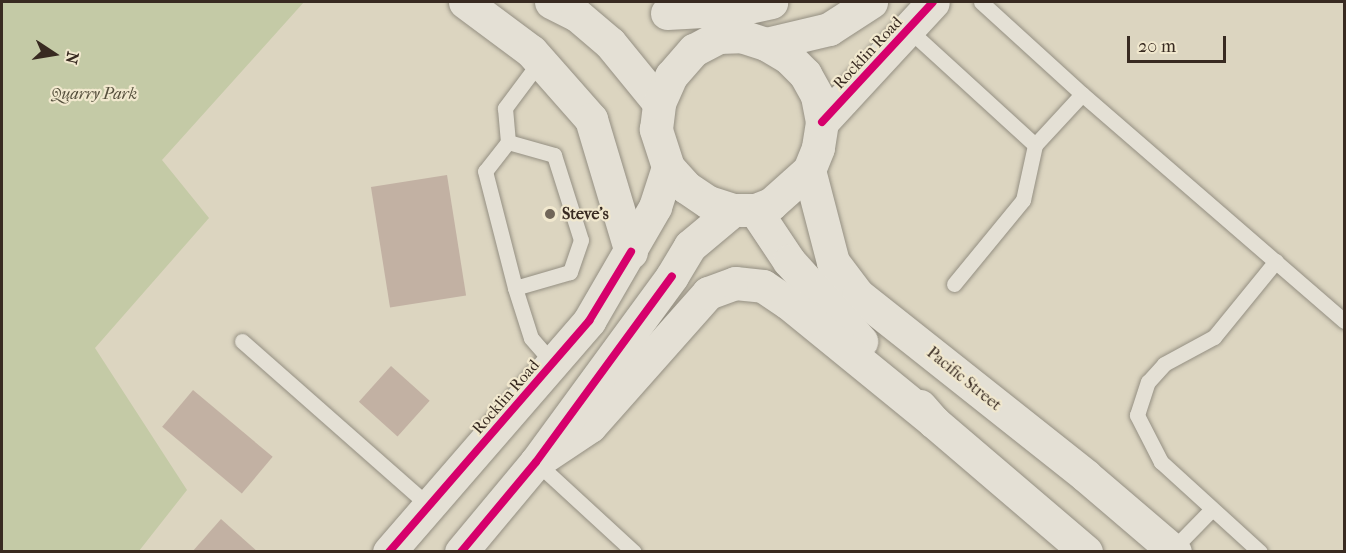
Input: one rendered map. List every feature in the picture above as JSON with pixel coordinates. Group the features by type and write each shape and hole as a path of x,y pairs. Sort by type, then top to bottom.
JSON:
{"main road":[{"path":"465,2 540,61 591,119 631,252"},
{"path":"551,2 577,15 610,43 659,103"},
{"path":"654,8 739,9 771,2"},
{"name":"Rocklin Road","path":"766,44 829,29 871,2"},
{"name":"Rocklin Road","path":"822,122 933,2"},
{"path":"654,8 718,37"},
{"path":"461,552 536,462 672,276 690,246 744,210 771,204 809,170 818,148 822,122 817,96 805,74 789,58 766,44 741,36 718,37 694,50 671,76 659,103 656,129 668,167 686,187 708,202 744,210 934,422"},
{"name":"Rocklin Road","path":"388,552 590,321 655,207 668,167"},
{"name":"Pacific Street","path":"809,170 833,262 858,295 1086,476 1174,551"},
{"path":"536,462 590,426 708,293 735,283 763,286 787,302 934,422 1086,552"},
{"path":"414,552 429,506"}],"lane":[{"path":"981,2 1082,94 1344,321"},
{"path":"908,29 1035,145"},
{"path":"540,61 505,108 508,142 485,171 514,288 531,338 554,363"},
{"path":"954,284 1023,200 1035,145 1082,94"},
{"path":"508,142 554,155 581,240 570,272 514,288"},
{"path":"1260,552 1161,462 1137,415 1148,382 1164,364 1214,337 1276,261"},
{"path":"242,340 429,506"},
{"path":"536,462 634,552"},
{"path":"1174,551 1212,509"}],"green space":[{"name":"Quarry Park","path":"2,2 304,2 162,160 209,218 95,348 187,490 139,551 2,551"}],"building":[{"path":"447,175 466,295 390,308 371,187"},
{"path":"391,366 430,401 398,436 359,402"},
{"path":"193,390 273,457 242,494 162,427"},
{"path":"221,519 258,552 192,552"}],"cycle path":[{"path":"822,122 933,2"},
{"path":"389,552 589,321 631,252"},
{"path":"461,552 536,462 672,276"}],"place":[{"name":"Steve's","path":"550,214"}]}
